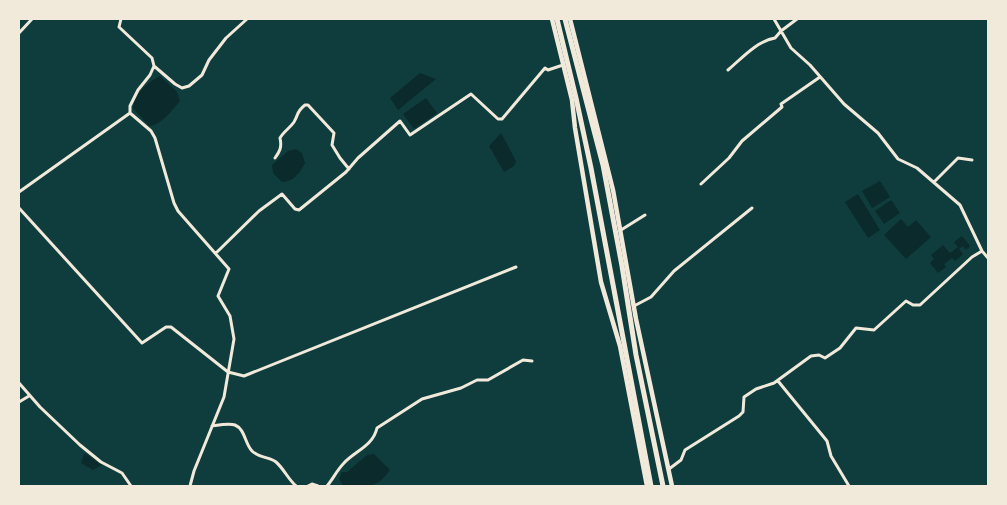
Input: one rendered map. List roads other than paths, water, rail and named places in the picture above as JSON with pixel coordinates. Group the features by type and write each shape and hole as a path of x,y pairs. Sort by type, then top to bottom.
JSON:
{"highway":[{"path":"557,19 591,168 651,486"},
{"path":"565,19 603,165 636,355 663,486"}],"main road":[{"path":"552,19 572,100 601,282 620,346 648,486"},
{"path":"570,19 607,164 634,306 672,486"}],"street":[{"path":"19,33 32,19"},
{"path":"120,19 120,27 152,58 154,66 182,88 189,86 202,74 209,60 226,38 248,19"},
{"path":"774,19 791,48 844,104 878,133 898,160 917,168 960,205 982,251 988,258"},
{"path":"728,70 760,43 775,38 797,19"},
{"path":"216,254 259,211 282,194 295,209 299,210 349,169 358,158 400,121 410,134 471,94 498,120 502,119 546,68 548,70 564,65"},
{"path":"154,66 138,90 130,106 130,113 151,131 155,138 178,211 229,269 218,296 230,316 234,340 224,397 194,471 190,486"},
{"path":"701,184 729,158 742,142 782,108 780,104 820,77"},
{"path":"275,158 282,145 280,138 285,130 294,123 297,112 304,105 308,105 334,133 332,145 349,169"},
{"path":"19,192 130,113"},
{"path":"934,182 958,158 972,160"},
{"path":"19,208 142,343 166,327 171,327 228,372 244,376 516,267"},
{"path":"634,306 651,297 674,271 752,208"},
{"path":"621,230 645,214"},
{"path":"669,469 681,460 685,450 739,416 743,412 744,397 756,389 778,381 811,356 819,355 825,358 840,348 856,328 874,330 906,301 913,306 920,305 972,257 982,251"},
{"path":"327,486 344,463 371,441 377,428 422,399 462,388 477,380 488,380 523,360 532,361"},
{"path":"778,381 828,441 831,456 849,486"},
{"path":"19,383 29,396 80,445 101,462 122,473 131,486"},
{"path":"19,402 29,396"},
{"path":"212,426 223,424 236,425 252,451 259,456 275,461 288,480 296,486"},
{"path":"308,486 312,484 318,486"}],"water":[{"path":"420,73 436,79 398,110 390,98"},
{"path":"160,76 177,92 180,101 162,120 149,126 133,108 134,103 142,89"},
{"path":"426,98 437,113 414,129 403,114"},
{"path":"501,133 516,161 514,166 504,172 489,146"},
{"path":"296,149 302,153 305,163 296,176 286,182 282,182 273,173 272,165 288,151"},
{"path":"880,181 890,197 872,208 862,191"},
{"path":"858,194 880,230 868,238 845,202"},
{"path":"891,200 900,213 884,224 875,211"},
{"path":"901,219 908,227 916,220 931,237 906,259 884,235"},
{"path":"962,236 970,246 966,250 963,246 959,249 963,254 955,261 952,258 944,264 946,267 938,273 930,263 934,259 931,255 943,245 950,253 958,247 954,242"},
{"path":"84,454 102,465 93,470 81,463"},
{"path":"374,454 390,470 385,476 370,486 343,486 339,478 342,472 347,472 367,455"}]}
